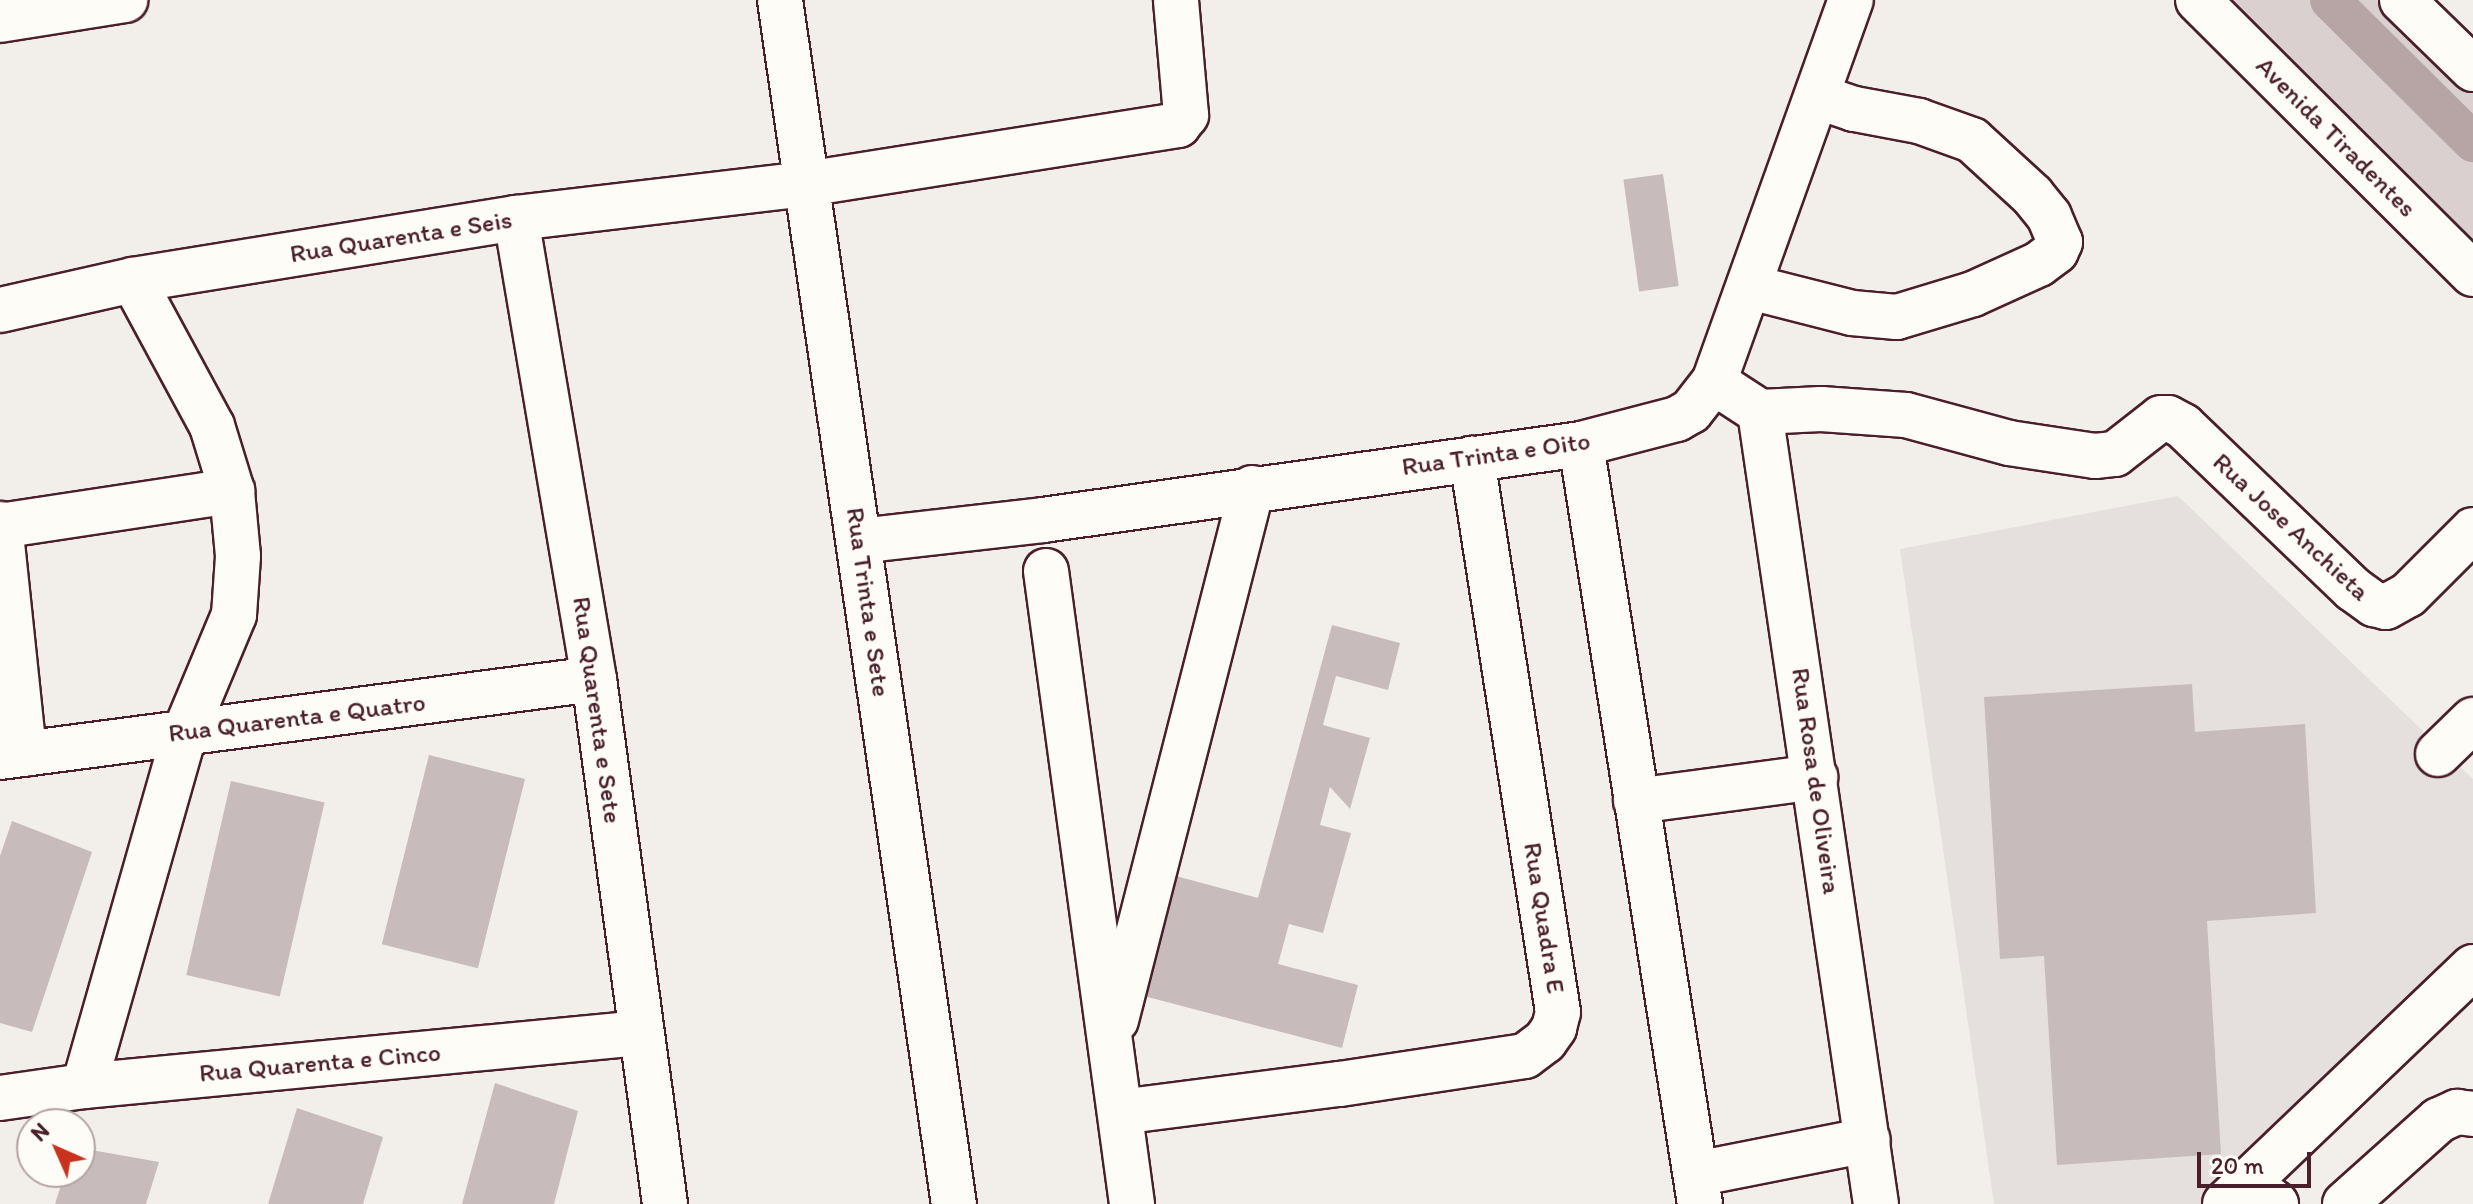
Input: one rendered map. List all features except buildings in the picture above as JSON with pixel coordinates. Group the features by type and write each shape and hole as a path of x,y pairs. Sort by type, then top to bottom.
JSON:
{"street":[{"path":"0,20 125,0"},
{"name":"Rua Trinta e Sete","path":"780,0 954,1204"},
{"name":"Rua Quarenta e Seis","path":"0,310 133,280 516,218 806,184 1178,125 1186,115 1176,0"},
{"name":"Rua Trinta e Oito","path":"859,541 1043,520 1252,488 1581,444 1677,419 1691,411 1714,382 1819,97 1851,0"},
{"name":"Avenida Tiradentes","path":"2198,0 2473,274"},
{"path":"2402,0 2473,69"},
{"path":"1750,287 1852,313 1897,317 1959,299 2039,264 2056,251 2060,242 2049,216 2032,195 1972,140 1919,121 1867,112 1819,97"},
{"name":"Rua Quarenta e Sete","path":"516,218 594,679 665,1204"},
{"path":"84,1086 185,732 234,615 238,556 232,491 212,426 133,280"},
{"path":"1714,382 1760,412"},
{"name":"Rua Jose Anchieta","path":"1760,412 1821,409 1906,415 2009,443 2095,456 2115,454 2161,418 2183,426 2353,589 2374,604 2394,605 2408,595 2473,530"},
{"name":"Rua Rosa de Oliveira","path":"1760,412 1876,1204"},
{"path":"1581,444 1698,1189 1868,1140"},
{"name":"Rua Quadra E","path":"1120,1112 1525,1056 1545,1041 1554,1028 1558,1012 1472,459"},
{"path":"1111,1042 1252,488"},
{"path":"12,755 0,525 232,491"},
{"path":"1046,571 1132,1204"},
{"name":"Rua Quarenta e Quatro","path":"12,755 594,679"},
{"path":"2438,754 2473,720"},
{"path":"1636,801 1815,777"},
{"path":"2249,1197 2473,967"},
{"name":"Rua Quarenta e Cinco","path":"0,1098 84,1086 641,1033"},
{"path":"2345,1204 2439,1120 2457,1112 2473,1114"}],"shaded area":[{"path":"2222,0 2377,0 2473,92 2473,248"},
{"path":"2178,496 2473,779 2473,952 2207,1204 1994,1204 1900,549"}],"waterway":[{"path":"2330,0 2473,142"}]}
